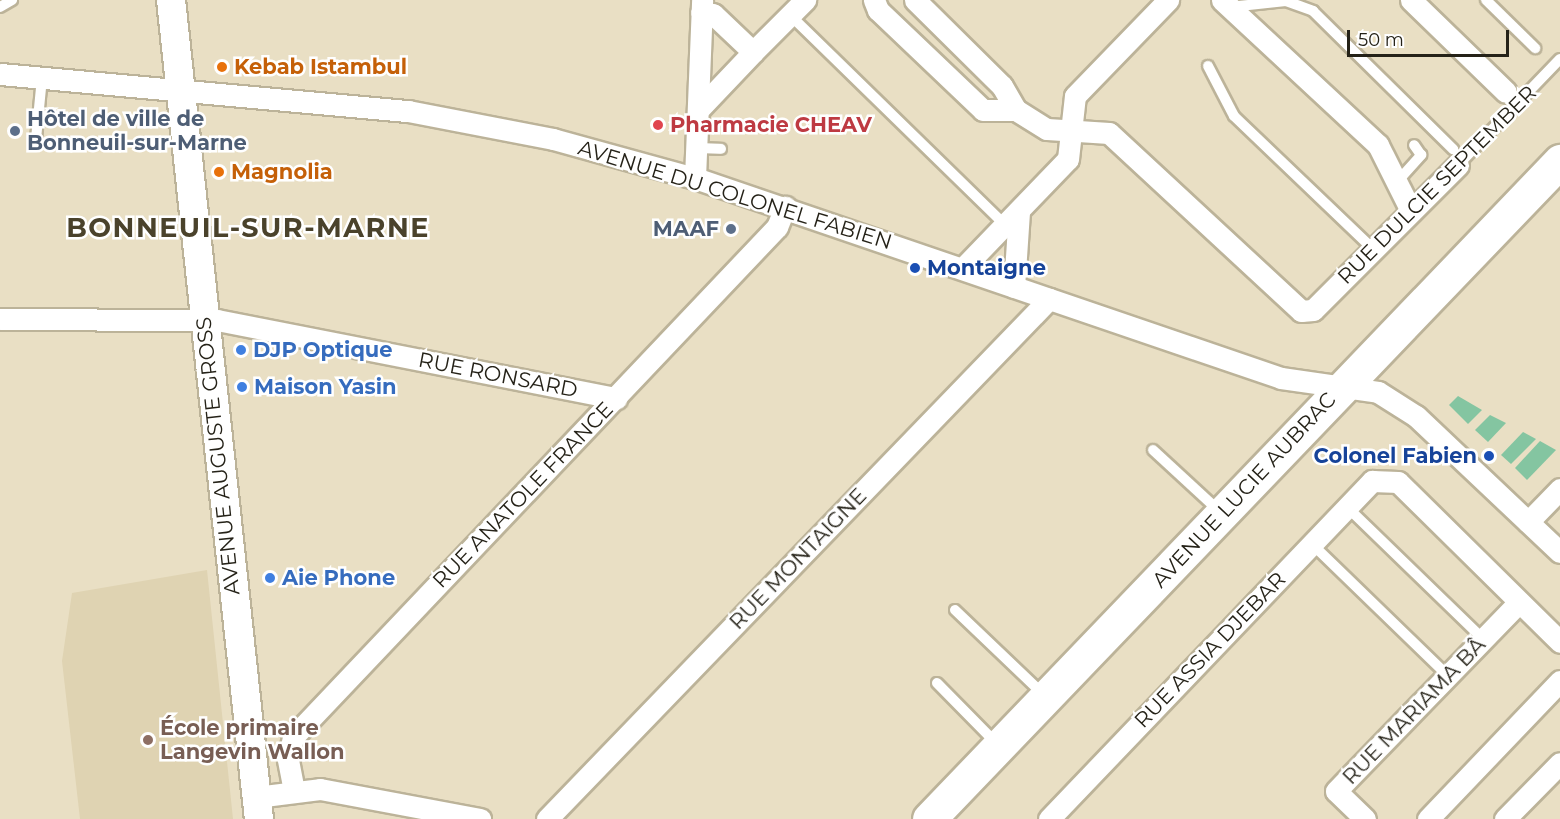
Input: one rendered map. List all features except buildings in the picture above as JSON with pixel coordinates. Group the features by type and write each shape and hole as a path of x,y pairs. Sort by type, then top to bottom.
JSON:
{"main road":[{"name":"AVENUE LUCIE AUBRAC","path":"929,819 1223,515 1342,385 1560,161"}],"street":[{"name":"AVENUE AUGUSTE GROSS","path":"171,0 203,319 258,808"},
{"path":"699,110 805,0"},
{"path":"874,0 878,10 983,110 1016,110"},
{"path":"915,0 1002,86 1016,110 1047,129 1071,130"},
{"path":"963,268 1068,159 1076,96 1168,0"},
{"path":"1411,0 1506,92"},
{"path":"1226,3 1378,145 1411,211"},
{"path":"701,6 713,14 753,52"},
{"path":"694,178 699,110 701,6"},
{"name":"AVENUE DU COLONEL FABIEN","path":"0,74 181,93 408,111 553,139 694,178 785,207 1281,378 1378,392 1416,416 1560,552"},
{"name":"RUE DULCIE SEPTEMBER","path":"1071,130 1109,133 1301,311 1312,310 1374,250 1411,211 1455,157"},
{"name":"RUE ANATOLE FRANCE","path":"294,791 288,759 292,737 777,226 785,207"},
{"path":"1012,218 1014,287"},
{"name":"RUE MONTAIGNE","path":"548,819 1049,299"},
{"name":"RUE RONSARD","path":"0,319 203,319 616,398"},
{"name":"RUE ASSIA DJEBAR","path":"1048,819 1372,481 1398,482 1520,602"},
{"path":"1528,522 1560,489"},
{"path":"1520,602 1560,642"},
{"name":"RUE MARIAMA BÂ","path":"1365,819 1336,790 1520,602"},
{"path":"1428,819 1560,681"},
{"path":"1505,819 1559,766"},
{"path":"258,808 294,791 320,789 480,819"}],"lane":[{"path":"0,7 12,0"},
{"path":"1486,0 1534,48"},
{"path":"1226,3 1286,1 1313,11 1455,157"},
{"path":"790,15 1012,218"},
{"name":"RUE DULCIE SEPTEMBER","path":"1455,157 1560,59"},
{"path":"1208,66 1234,116 1374,250"},
{"path":"36,139 42,78"},
{"path":"1396,183 1421,154 1414,145"},
{"path":"696,148 721,149"},
{"path":"1153,450 1223,515"},
{"path":"1347,507 1484,639"},
{"path":"1312,544 1448,676"},
{"path":"956,610 1047,697"},
{"path":"937,683 999,747"}],"shaded area":[{"name":"École primaire Langevin Wallon","path":"207,570 233,819 80,819 62,661 72,593"}],"green space":[{"path":"1458,396 1482,410 1468,424 1449,405"},
{"path":"1490,415 1506,423 1488,442 1475,430"},
{"path":"1523,432 1536,439 1511,464 1501,455"},
{"path":"1540,441 1556,450 1527,480 1515,468"}],"place":[{"name":"Kebab Istambul","path":"222,67"},
{"name":"Pharmacie CHEAV","path":"658,125"},
{"name":"Hôtel de ville de Bonneuil-sur-Marne","path":"15,131"},
{"name":"Magnolia","path":"219,172"},
{"name":"MAAF","path":"731,229"},
{"name":"Montaigne","path":"915,268"},
{"name":"DJP Optique","path":"241,350"},
{"name":"Maison Yasin","path":"242,387"},
{"name":"Colonel Fabien","path":"1489,456"},
{"name":"Aie Phone","path":"270,578"},
{"name":"École primaire Langevin Wallon","path":"148,740"}],"district":[{"name":"BONNEUIL-SUR-MARNE","path":"248,228"}]}
